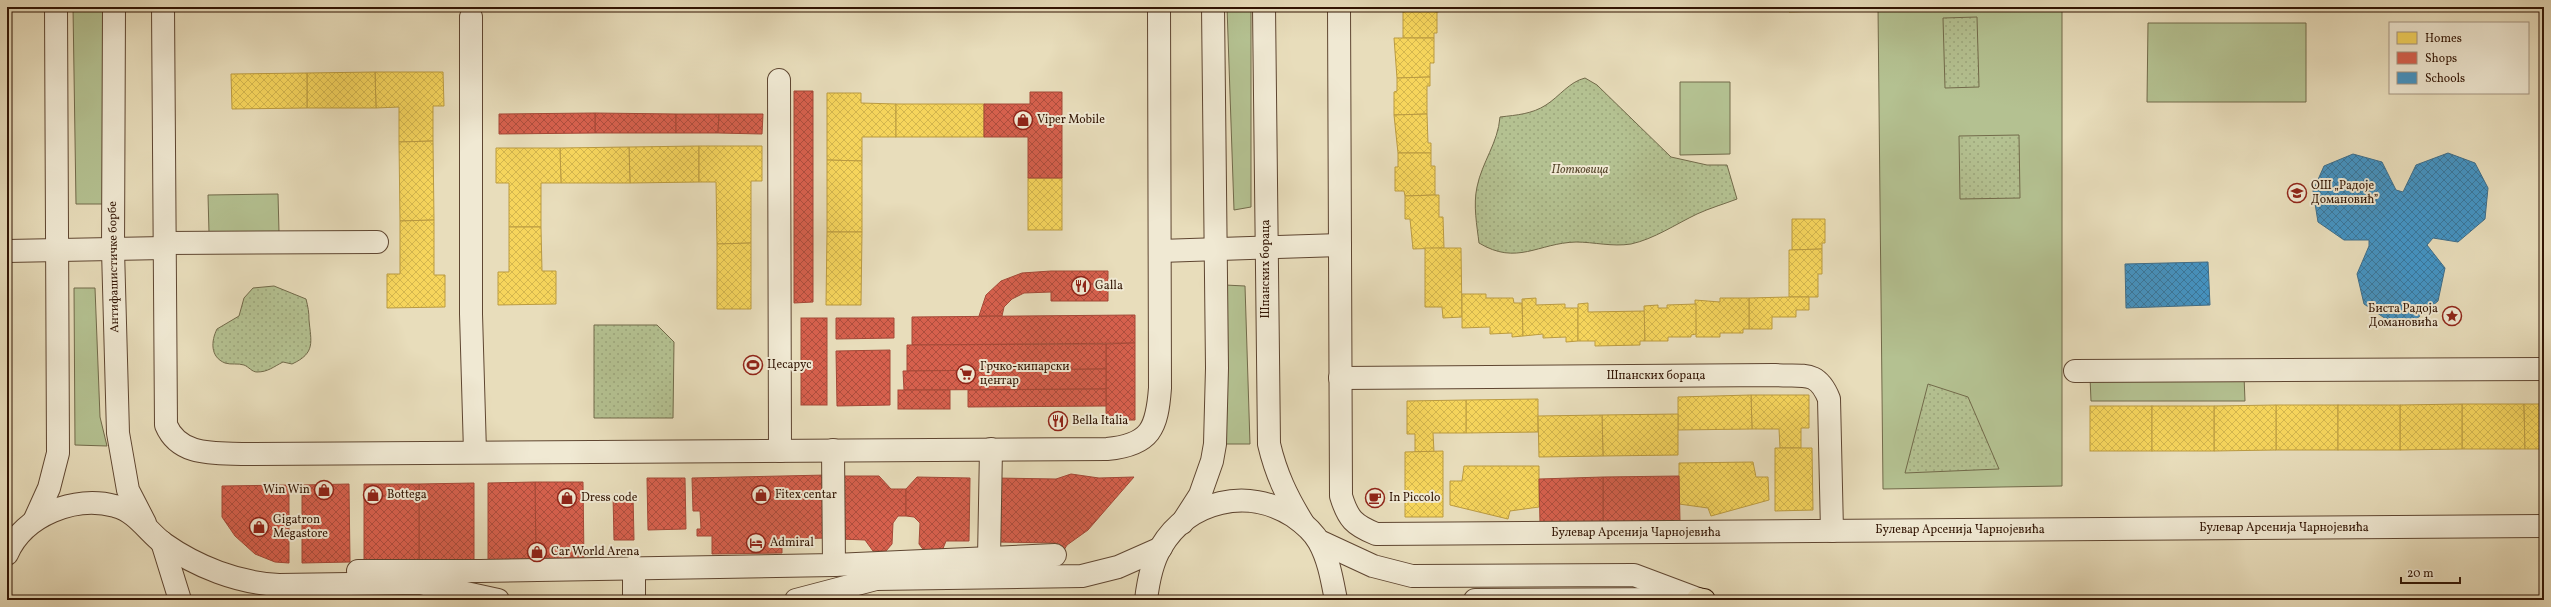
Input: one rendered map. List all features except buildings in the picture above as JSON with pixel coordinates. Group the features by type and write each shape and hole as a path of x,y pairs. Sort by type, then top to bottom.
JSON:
{"street":[{"path":"35,519 49,488 58,453 56,7"},
{"name":"Антифашистичке борбе","path":"114,7 113,250 120,450 128,490 145,523"},
{"path":"163,7 164,415 169,433 180,444 210,453 991,450 1119,448 1135,443 1155,424 1158,414 1160,388 1159,7"},
{"path":"1146,600 1152,571 1160,548 1182,523 1203,488 1212,461 1215,444 1216,249 1213,7"},
{"name":"Шпанских бораца","path":"1264,7 1269,444 1281,485 1303,523"},
{"path":"1339,7 1340,378"},
{"path":"471,17 471,314 475,452"},
{"path":"779,80 780,450"},
{"path":"7,251 113,250 164,246 377,242"},
{"path":"1160,251 1340,245"},
{"path":"2075,371 2544,369"},
{"name":"Шпанских бораца","path":"1340,378 1775,375 1814,378 1823,385 1829,399 1832,531"},
{"name":"Булевар Арсенија Чарнојевића","path":"1340,378 1341,496 1347,514 1359,528 1376,534 2544,526"},
{"path":"833,450 834,564"},
{"path":"990,558 991,450"},
{"path":"1182,523 1199,510 1240,500 1258,500 1277,506 1303,523 1319,541 1327,560 1336,600"},
{"path":"8,551 20,533 35,519 63,507 95,504 116,506 145,523 162,542 192,561 238,580 256,584 420,583 498,600"},
{"path":"1319,541 1373,566 1412,576 1634,575 1701,599"},
{"path":"162,542 180,600"},
{"path":"796,600 876,579 1082,576 1118,567 1160,548"},
{"path":"358,571 480,571 834,564 1055,555"},
{"path":"634,567 634,600"},
{"path":"1475,600 1701,599"}],"green space":[{"path":"73,7 103,7 103,204 76,204"},
{"path":"1227,7 1251,7 1251,207 1234,210"},
{"path":"1878,7 2062,7 2062,486 1883,489"},
{"path":"1977,17 1979,87 1945,88 1943,18"},
{"path":"2148,23 2306,23 2306,102 2147,102"},
{"name":"Потковица","path":"1585,78 1597,85 1671,157 1707,165 1727,165 1737,199 1702,212 1656,235 1631,244 1617,245 1576,242 1562,243 1528,252 1505,253 1493,250 1479,243 1475,208 1477,187 1482,169 1499,126 1500,117 1524,114 1541,108 1574,83"},
{"path":"1680,82 1730,82 1730,154 1680,155"},
{"path":"2019,135 2020,198 1960,199 1959,136"},
{"path":"278,194 279,232 209,233 208,195"},
{"path":"1225,285 1245,286 1250,444 1226,444"},
{"path":"274,286 306,299 309,312 311,341 305,356 292,364 283,362 261,372 254,371 244,365 227,364 220,360 214,353 213,348 217,329 239,316 244,298 253,288"},
{"path":"74,288 95,288 100,417 107,446 75,445"},
{"path":"594,325 657,325 674,342 673,418 594,418"},
{"path":"2244,376 2245,401 2091,401 2090,377"},
{"path":"1928,384 1968,397 1999,469 1905,473"}],"place":[{"name":"Viper Mobile","path":"1023,120"},
{"name":"ОШ „Радоје Домановић”","path":"2297,193"},
{"name":"Galla","path":"1081,286"},
{"name":"Биста Радоја Домановића","path":"2452,316"},
{"name":"Цесарус","path":"753,365"},
{"name":"Грчко-кипарски центар","path":"966,374"},
{"name":"Bella Italia","path":"1058,421"},
{"name":"Win Win","path":"324,490"},
{"name":"Bottega","path":"373,495"},
{"name":"Fitex centar","path":"761,495"},
{"name":"Dress code","path":"567,498"},
{"name":"In Piccolo","path":"1375,498"},
{"name":"Gigatron Megastore","path":"259,527"},
{"name":"Admiral","path":"756,543"},
{"name":"Car World Arena","path":"537,552"}]}
